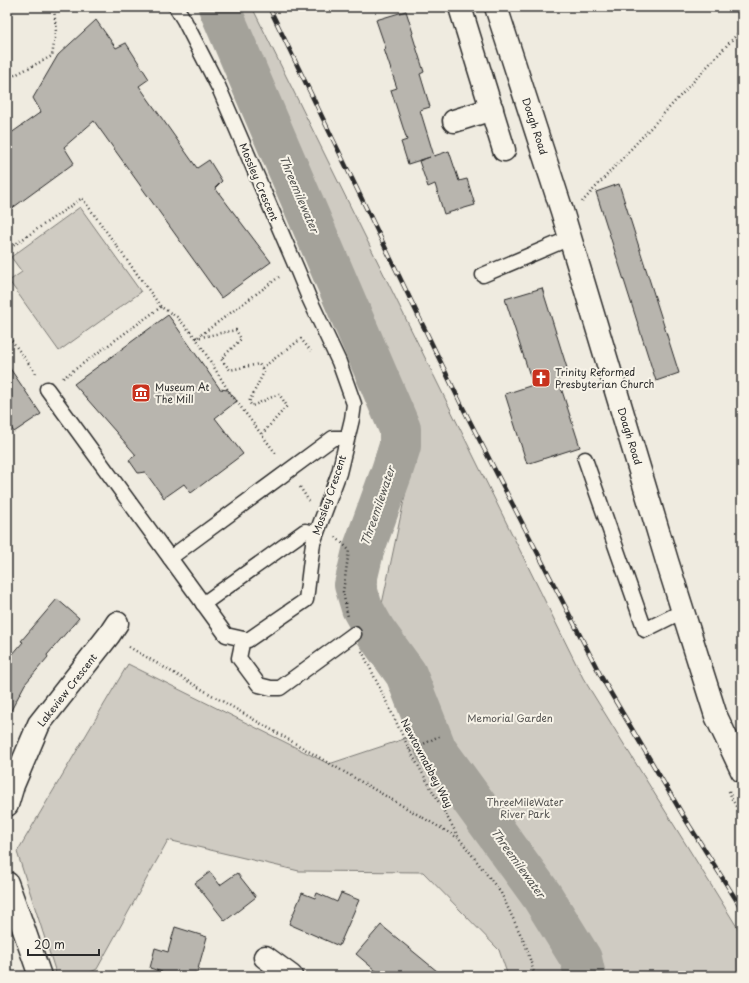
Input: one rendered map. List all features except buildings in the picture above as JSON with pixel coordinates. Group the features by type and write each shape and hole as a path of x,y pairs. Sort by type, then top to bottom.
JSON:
{"main road":[{"path":"460,7 504,150"},
{"name":"Doagh Road","path":"496,7 562,211 667,561 716,716 742,771"},
{"path":"454,121 492,109"},
{"name":"Lakeview Crescent","path":"7,804 13,785 39,724 113,629"},
{"path":"7,883 40,976"},
{"path":"265,957 288,975"}],"lane":[{"name":"Mossley Crescent","path":"176,7 219,88 297,268 308,298 339,362 354,404 352,419 339,473 313,543 306,600 248,640 243,639"},
{"path":"483,275 570,238"},
{"path":"47,389 226,635 243,639 239,658 259,685 271,688 280,688 354,634"},
{"path":"170,558 333,438 347,438"},
{"path":"585,459 645,630 683,611"},
{"path":"203,604 305,531 316,533"}],"path":[{"path":"7,79 52,56 56,32 54,7"},
{"path":"562,211 584,202 742,29"},
{"path":"7,250 82,198 161,307 177,317 196,338 228,390 262,434 287,406 279,394 252,406 249,402 264,372 259,364 230,370 221,358 241,339 236,330 196,338"},
{"path":"196,338 284,273"},
{"path":"7,334 47,389 161,307"},
{"path":"262,368 301,339 316,357 330,344"},
{"name":"Newtownabbey Way","path":"345,546 349,550 343,592 349,624 411,750 459,838 501,893 526,946 535,976"},
{"path":"113,629 459,838"},
{"path":"411,750 441,735"}],"green space":[{"name":"ThreeMileWater River Park","path":"206,7 252,7 583,678 742,935 742,976 508,976 499,950 423,872 299,871 168,840 97,969 83,976 57,976 17,852 128,664 329,764 437,728 382,604 417,439"},
{"path":"80,207 141,292 59,351 9,281 22,272 11,257"}],"waterway":[{"name":"Threemilewater","path":"219,7 400,429 400,446 363,551 355,585 362,608 375,631 406,674 436,750 542,896 581,959 585,976"}],"railway":[{"path":"269,7 461,404 603,680 684,817 742,909"}],"place":[{"name":"Trinity Reformed Presbyterian Church","path":"541,378"},
{"name":"Museum At The Mill","path":"141,393"}],"park label":[{"name":"Memorial Garden","path":"510,718"}]}
